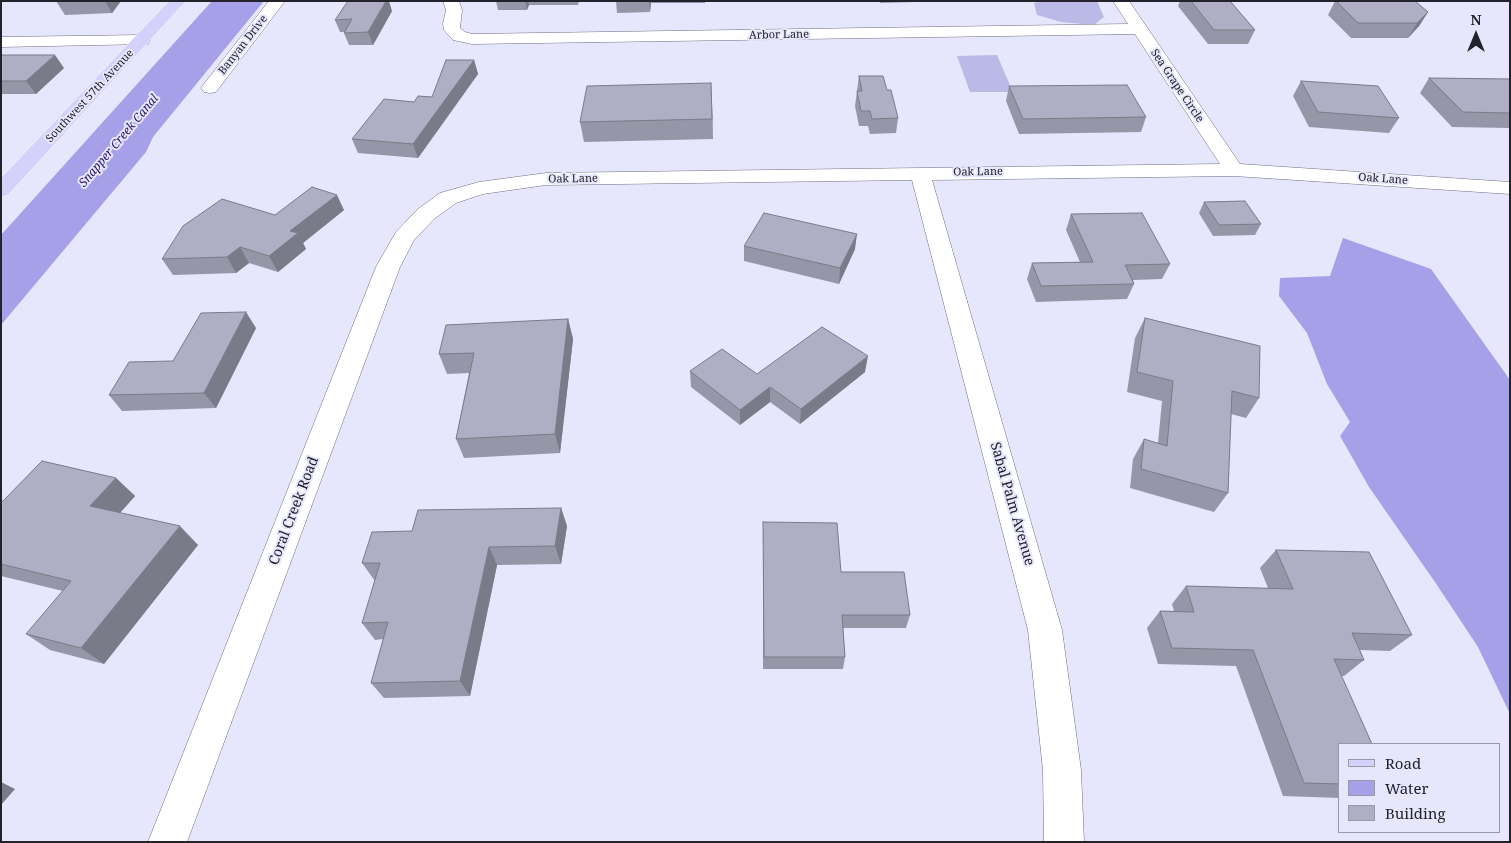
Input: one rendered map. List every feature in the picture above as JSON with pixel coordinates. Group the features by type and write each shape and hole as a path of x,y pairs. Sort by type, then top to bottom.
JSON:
{"main road":[{"name":"Southwest 57th Avenue","path":"1,191 178,1"}],"street":[{"name":"Banyan Drive","path":"210,88 277,1"},
{"name":"Arbor Lane","path":"451,1 454,10 451,24 452,30 459,36 472,39 1139,29"},
{"name":"Sea Grape Circle","path":"1121,1 1234,170"},
{"path":"1,42 142,40"},
{"name":"Oak Lane","path":"448,198 479,188 546,179 1234,170 1510,188"},
{"name":"Sabal Palm Avenue","path":"920,173 1032,577 1044,630 1062,770 1064,842"},
{"name":"Coral Creek Road","path":"167,842 388,267 404,237 426,214 448,198"}],"shaded area":[{"path":"1042,1 1097,1 1104,17 1094,25 1061,22 1037,15 1034,3"},
{"path":"997,55 1013,92 970,92 957,56"}],"water":[{"name":"Snapper Creek Canal","path":"212,1 264,1 153,137 146,152 1,325 1,235"},
{"path":"1343,238 1431,269 1510,380 1510,714 1478,647 1369,487 1340,436 1350,422 1327,384 1307,333 1279,296 1280,278 1330,276"}],"building":[{"path":"348,1 386,1 368,32 344,33 352,19 335,20"},
{"path":"1191,1 1230,1 1255,30 1214,30"},
{"path":"1336,1 1415,1 1428,12 1417,23 1358,23"},
{"path":"1,55 55,55 26,81 1,81"},
{"path":"446,60 474,60 413,144 352,139 384,99 414,102 418,96 432,97"},
{"path":"859,76 883,76 887,90 891,90 898,118 872,119 870,111 861,111 857,91 862,91"},
{"path":"1429,78 1510,79 1510,113 1463,112"},
{"path":"1301,81 1378,86 1399,118 1318,112"},
{"path":"711,83 712,119 580,122 587,86"},
{"path":"1127,85 1146,117 1023,119 1009,86"},
{"path":"312,187 337,195 290,231 298,233 269,256 240,247 227,257 162,259 183,226 222,199 275,215"},
{"path":"1245,201 1261,224 1219,225 1204,202"},
{"path":"764,213 857,234 840,268 744,246"},
{"path":"1142,213 1170,264 1125,265 1134,284 1041,286 1032,263 1093,262 1071,214"},
{"path":"246,312 204,393 109,395 129,362 173,361 201,313"},
{"path":"1145,318 1260,346 1259,398 1232,391 1228,493 1141,469 1144,439 1167,446 1173,381 1137,372"},
{"path":"568,319 555,434 456,439 474,353 439,354 446,325"},
{"path":"822,327 868,356 801,409 770,387 740,410 690,371 722,349 757,374"},
{"path":"42,461 116,478 90,506 180,526 81,648 26,634 71,581 1,564 1,503"},
{"path":"561,508 555,546 489,547 460,681 371,683 388,622 362,623 380,563 362,563 372,532 412,531 418,510"},
{"path":"763,522 837,523 841,572 904,572 910,615 842,615 845,657 764,657"},
{"path":"1276,550 1369,552 1412,635 1352,633 1364,660 1334,659 1372,743 1338,743 1338,784 1304,783 1253,650 1172,648 1160,611 1194,612 1186,586 1293,589"}]}
